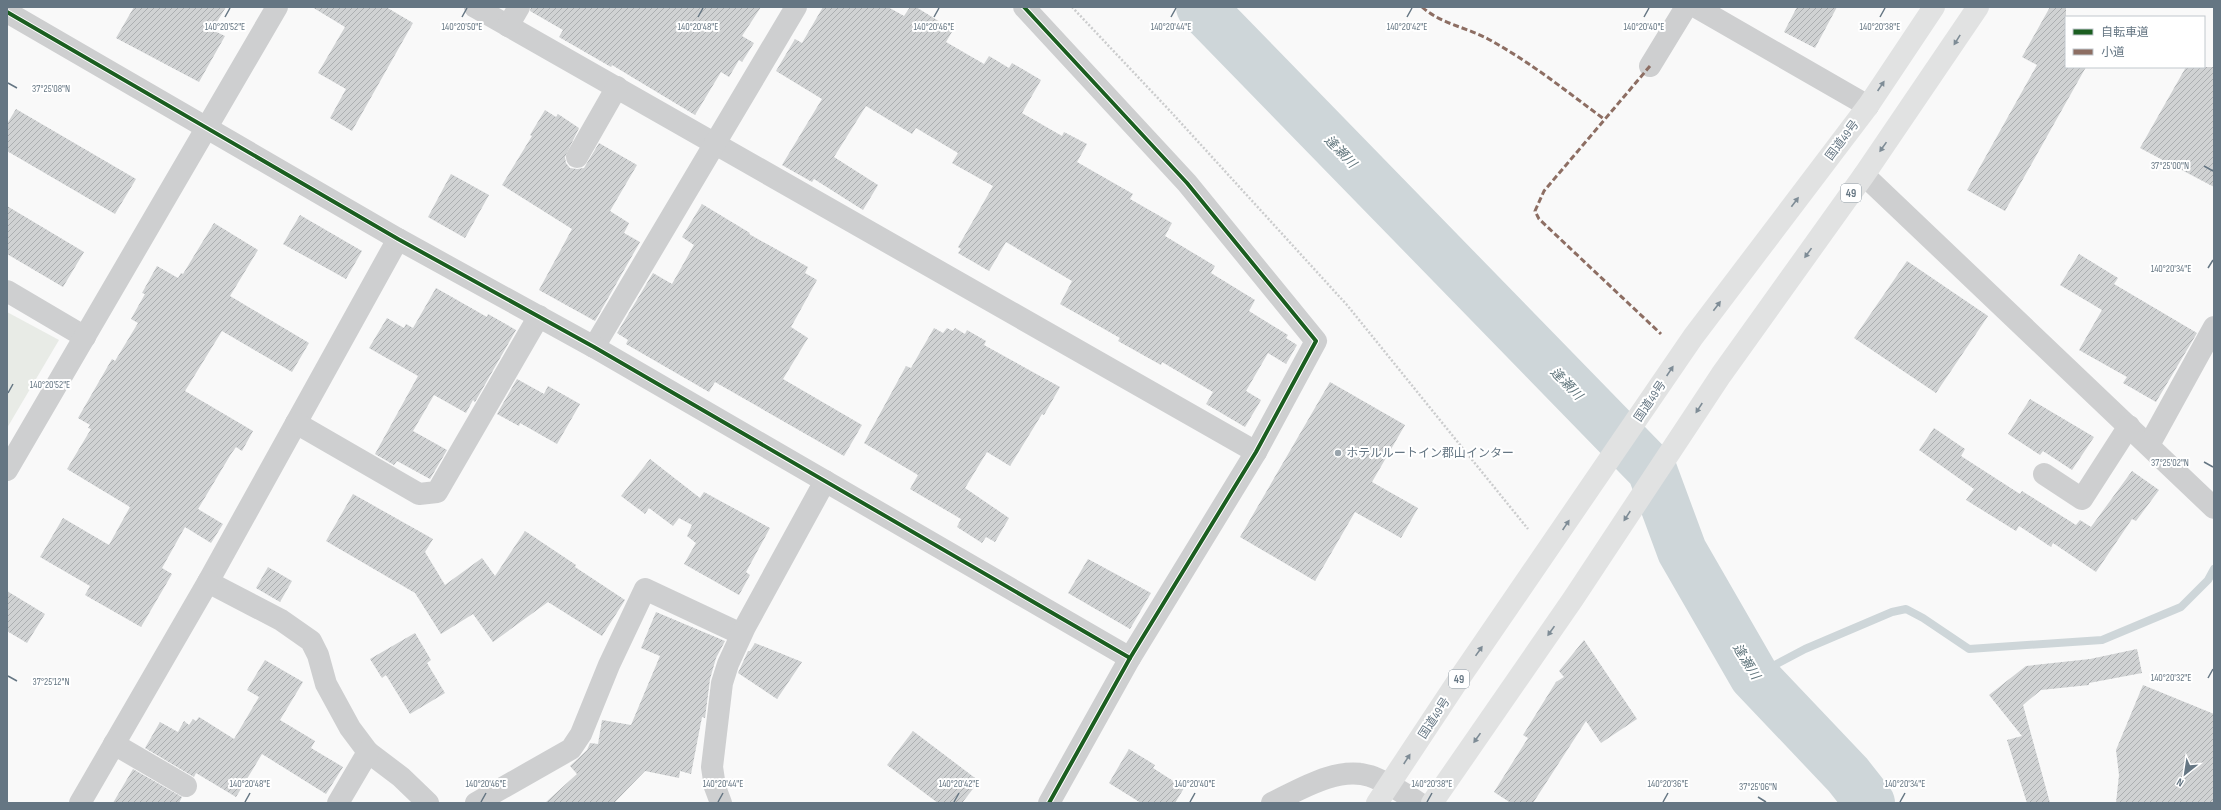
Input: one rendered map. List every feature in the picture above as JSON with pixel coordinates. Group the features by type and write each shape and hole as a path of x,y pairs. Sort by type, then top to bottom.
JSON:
{"highway":[{"name":"国道49号","path":"1377,803 1461,676 1544,557 1693,337 1868,106 1934,7"},
{"name":"49","path":"1432,803 1573,599 1720,375 1864,175 1978,7"}],"street":[{"path":"7,470 277,7"},
{"path":"475,7 1256,452"},
{"path":"508,26 519,7"},
{"path":"594,347 796,7"},
{"path":"1024,7 1187,183 1316,341 1256,452 1130,658 1049,803"},
{"path":"1650,66 1686,7"},
{"path":"1696,7 1868,106"},
{"path":"7,12 398,239 594,347 1130,658"},
{"path":"578,157 617,87"},
{"path":"1864,175 2214,508"},
{"path":"80,803 208,582 398,239"},
{"path":"7,291 85,337"},
{"path":"296,423 420,494 437,492 539,316"},
{"path":"2149,445 2214,327"},
{"path":"2044,474 2082,499 2129,426"},
{"path":"722,803 715,787 712,767 722,683 733,649 825,481"},
{"path":"208,582 281,620 311,641 318,655 326,684 350,728 368,752 401,777 428,803"},
{"path":"476,803 571,748 581,734 609,665 645,589 741,634"},
{"path":"114,744 186,786"},
{"path":"338,803 368,752"},
{"path":"1272,803 1311,785 1345,774 1371,776 1390,785 1419,803"}],"path":[{"path":"1072,7 1171,112 1347,305 1528,529"}],"shaded area":[{"path":"7,312 59,340 7,428"}],"building":[{"path":"134,7 226,7 212,30 225,36 199,82 116,38"},
{"path":"312,7 386,7 413,23 352,131 330,118 346,89 318,73 345,27"},
{"path":"531,7 761,7 742,36 754,43 742,62 739,60 729,77 721,72 695,115 612,65 611,67 559,37 563,30 530,11"},
{"path":"823,7 888,7 904,16 910,7 916,7 953,30 946,42 984,64 989,56 1009,68 1012,63 1041,80 1022,113 1062,136 1064,132 1087,144 1077,162 1133,194 1130,199 1172,223 1165,236 1215,266 1211,273 1255,300 1249,311 1288,335 1286,338 1297,345 1286,364 1268,353 1246,391 1261,400 1245,427 1206,404 1213,392 1162,362 1161,365 1118,341 1120,338 1060,304 1072,281 1006,242 989,271 958,253 961,249 958,247 993,186 952,163 958,153 916,128 912,134 866,106 834,157 878,185 863,210 814,179 812,182 782,165 822,99 776,71 795,39 802,43"},
{"path":"1797,7 1837,7 1815,48 1784,32"},
{"path":"2050,7 2066,7 2065,68 2085,68 2005,211 1967,190 2037,65 2022,57"},
{"path":"2214,67 2214,187 2140,148 2185,68"},
{"path":"16,109 136,179 115,214 7,151 7,124"},
{"path":"545,110 556,117 558,114 579,128 565,157 566,163 570,168 584,168 599,143 637,165 610,211 629,223 624,233 640,242 595,321 539,290 572,229 502,185 532,136 530,135"},
{"path":"451,174 489,195 465,238 428,217"},
{"path":"702,204 750,233 749,234 808,267 805,273 817,280 791,327 808,338 783,379 862,425 844,456 715,382 709,392 626,344 628,340 617,333 653,273 672,284 694,245 682,237"},
{"path":"7,206 84,252 63,287 7,254"},
{"path":"300,215 362,251 346,279 283,244"},
{"path":"214,223 258,250 230,296 309,343 292,372 222,331 185,391 253,431 242,451 236,447 231,454 198,509 223,524 211,543 185,527 162,568 172,574 141,627 85,595 90,586 40,557 63,518 109,545 130,507 67,469 91,429 88,428 90,425 78,418 112,359 115,361 138,323 131,319 145,294 142,293 157,266 178,278 181,273 183,274"},
{"path":"2079,254 2118,278 2114,284 2197,333 2156,402 2123,383 2127,377 2079,350 2102,310 2060,285"},
{"path":"1907,261 1988,316 1936,393 1854,338"},
{"path":"436,288 487,317 488,314 516,330 475,402 473,400 466,413 434,395 413,431 447,450 430,479 397,461 394,465 375,454 418,376 369,348 387,318 404,328 406,324 413,328"},
{"path":"934,328 943,333 947,328 953,331 955,328 965,334 967,330 986,341 984,345 1060,387 1044,415 1042,414 1010,466 987,452 965,488 1009,518 995,542 986,537 982,543 957,527 961,519 910,489 918,475 864,443 906,366 911,368"},
{"path":"517,379 544,394 548,386 580,404 557,444 520,423 519,426 497,414"},
{"name":"ホテルルートイン郡山インター","path":"1330,382 1405,425 1372,482 1418,508 1401,538 1355,512 1315,581 1240,537"},
{"path":"2030,399 2094,437 2072,470 2043,451 2040,455 2008,434"},
{"path":"1934,428 1965,449 1961,456 2020,494 2022,491 2076,525 2080,520 2091,527 2132,471 2159,490 2136,521 2132,519 2096,572 2053,543 2051,547 2019,526 2016,531 1966,500 1974,489 1919,450"},
{"path":"650,459 700,498 704,492 770,528 746,572 750,575 739,595 684,564 696,543 687,536 692,525 679,518 673,526 649,508 645,514 621,496"},
{"path":"353,494 433,539 425,552 445,585 482,558 495,576 525,531 576,565 575,567 625,600 602,636 548,602 493,642 473,614 441,634 415,593 326,541"},
{"path":"1088,559 1151,593 1130,629 1068,593"},
{"path":"268,567 292,581 280,602 256,588"},
{"path":"7,591 45,614 27,643 7,631"},
{"path":"656,612 725,641 716,658 710,679 705,718 702,717 691,774 680,771 679,778 645,771 614,803 545,803 577,774 570,766 587,750 590,743 598,744 602,720 631,725 660,656 641,648"},
{"path":"415,633 431,660 427,663 445,693 410,714 386,675 382,678 370,659"},
{"path":"1584,640 1637,719 1601,743 1586,721 1533,803 1511,803 1494,792 1528,738 1523,735 1556,682 1564,677 1559,671"},
{"path":"755,643 802,662 777,699 738,673 748,651 750,651"},
{"path":"2137,649 2142,673 2089,683 2089,685 2041,690 2023,705 2050,803 2027,803 2007,740 2022,736 1989,695 2026,666 2090,659"},
{"path":"265,660 303,682 280,720 315,741 311,748 343,767 326,794 262,754 236,797 196,773 194,777 145,748 160,722 178,732 184,721 189,725 193,719 196,721 199,717 234,739 259,697 247,690"},
{"path":"2143,685 2214,714 2214,803 2116,803 2119,775 2116,750"},
{"path":"913,731 979,781 962,803 938,803 887,765"},
{"path":"1129,749 1155,765 1153,768 1184,788 1175,803 1141,803 1109,783"},
{"path":"133,769 182,797 179,803 113,803"}],"waterway":[{"name":"逢瀬川","path":"1201,7 1652,470 1682,551 1754,676 1848,775 1870,803"},
{"path":"1754,676 1805,649 1892,612 1906,609 1923,618 1969,649 2102,640 2181,607 2208,580 2214,569"}],"marked path":[{"path":"1422,7 1429,13 1445,21 1488,39 1518,57 1604,119"},
{"path":"1650,66 1544,191 1535,211 1539,219 1661,334"}],"cycle path":[{"path":"1024,7 1187,183 1316,341 1256,452 1130,658 1049,803"},
{"path":"7,12 398,239 594,347 1130,658"}],"place":[{"name":"ホテルルートイン郡山インター","path":"1338,453"}]}
